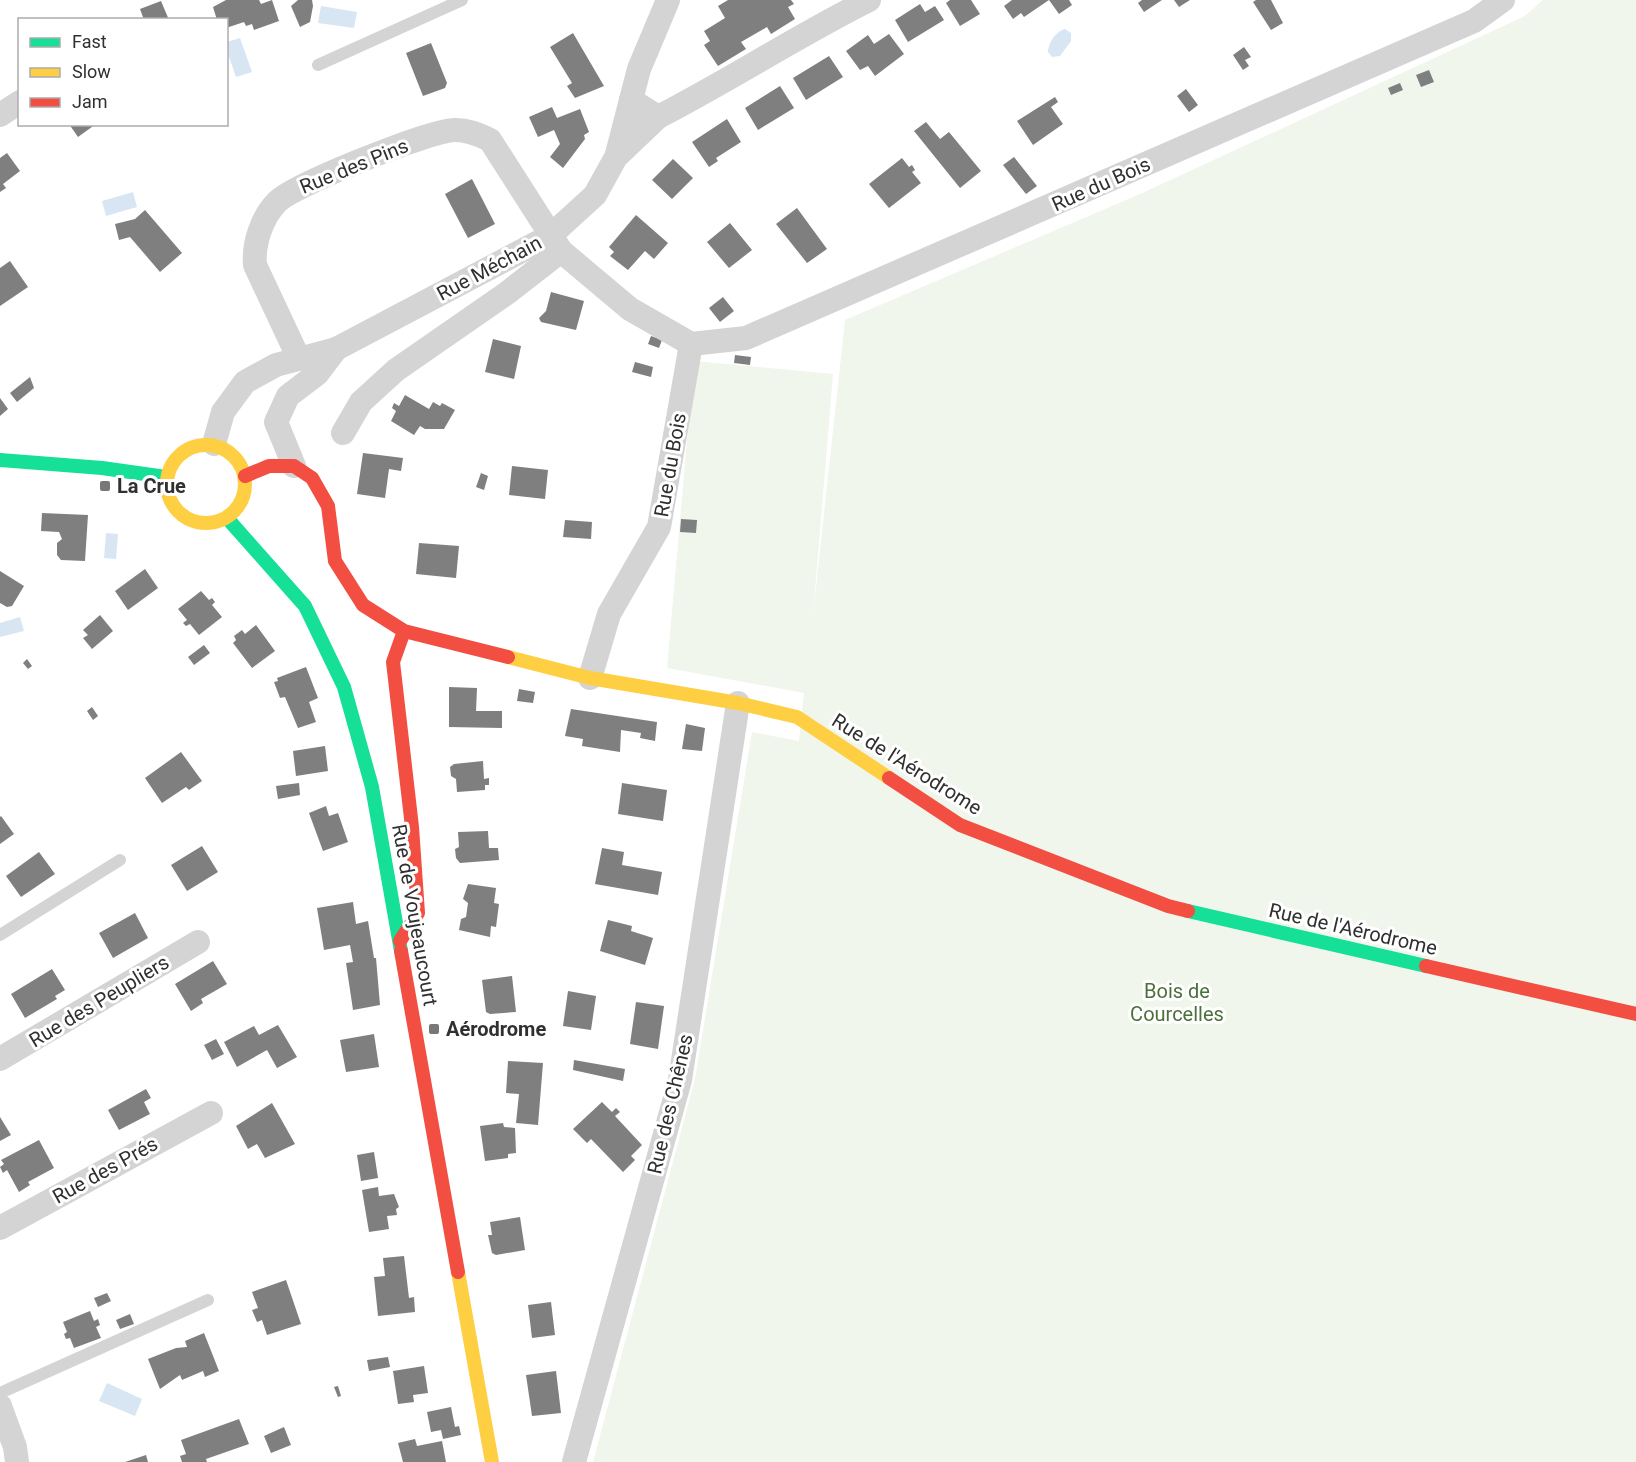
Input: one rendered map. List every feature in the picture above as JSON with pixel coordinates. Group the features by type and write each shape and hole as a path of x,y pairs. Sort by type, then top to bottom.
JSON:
{"street":[{"path":"616,157 639,69 668,0"},
{"path":"616,157 658,117 708,91 812,29 869,0"},
{"name":"Rue du Bois","path":"590,678 609,614 659,527 690,344 746,338 770,329 1474,21 1503,0"},
{"path":"631,100 658,117"},
{"path":"0,115 18,103"},
{"name":"Rue des Pins","path":"299,359 261,279 254,252 263,224 276,203 290,191 347,166 434,135 453,130 474,132 490,140 556,244"},
{"name":"Rue Méchain","path":"343,434 361,402 396,370 507,293 556,244 596,195 616,157"},
{"path":"556,244 630,309 690,344"},
{"name":"Rue Méchain","path":"214,444 223,412 245,382 276,366 336,349 556,244"},
{"name":"Rue Méchain","path":"294,466 276,422 288,396 317,374 336,349"},
{"path":"214,444 228,450 239,462 245,476 243,500 227,518 205,524 184,517 169,500 166,477 175,458 193,446 214,444"},
{"path":"0,460 102,468 166,477"},
{"path":"245,476 269,466 294,466"},
{"name":"Rue de l'Aérodrome","path":"294,466 312,478 328,506 334,561 357,596 363,604 404,631 590,678 738,703 797,717 960,825 1168,906 1636,1014"},
{"name":"Rue de Voujeaucourt","path":"227,518 305,606 344,687 372,787 492,1462"},
{"path":"400,941 418,913 412,827 393,662 404,631"},
{"name":"Rue des Chênes","path":"574,1462 680,1080 738,703"},
{"name":"Rue des Peupliers","path":"0,1059 198,942"},
{"name":"Rue des Prés","path":"0,1228 211,1113"},
{"path":"0,1406 15,1447 17,1462"}],"lane":[{"path":"318,65 462,0"},
{"path":"0,935 120,860"},
{"path":"0,1393 208,1300"}],"green space":[{"name":"Bois de Courcelles","path":"1543,0 1636,0 1636,1462 593,1462 695,1079 752,732 799,741 804,693 667,668 694,361 833,374 813,615 845,320 1140,194 1525,16"}],"water":[{"path":"321,6 357,12 354,28 318,23"},
{"path":"1065,29 1071,33 1071,41 1060,56 1052,57 1048,52 1051,41"},
{"path":"240,38 252,72 236,77 228,54 228,42"},
{"path":"133,192 137,207 106,216 102,201"},
{"path":"106,533 118,534 116,559 104,558"},
{"path":"20,617 24,631 0,637 0,623"},
{"path":"107,1383 142,1399 135,1416 99,1401"}],"building":[{"path":"226,0 259,0 261,4 272,0 279,21 254,30 252,24 246,26 244,22 228,27 228,18 216,18 213,7"},
{"path":"298,0 312,0 313,6 310,22 300,27 291,6"},
{"path":"728,0 791,0 794,4 788,7 795,19 771,34 767,27 741,42 746,49 718,66 704,45 710,41 704,31 725,18 718,6"},
{"path":"950,0 971,0 980,14 960,26 946,3"},
{"path":"1012,0 1049,0 1024,17 1021,13 1013,19 1004,6"},
{"path":"1049,0 1069,0 1072,5 1059,14"},
{"path":"1142,0 1162,0 1144,12 1138,3"},
{"path":"1174,0 1190,0 1179,7"},
{"path":"1271,0 1283,23 1271,30 1253,2"},
{"path":"161,1 168,18 143,18 140,9"},
{"path":"920,4 925,12 935,6 944,20 908,42 895,20"},
{"path":"573,33 604,86 575,98 567,86 572,83 550,47"},
{"path":"889,34 904,54 875,76 868,66 860,70 846,51 868,35 874,44"},
{"path":"431,43 447,83 445,88 423,96 406,53"},
{"path":"1244,47 1251,57 1245,60 1249,66 1243,70 1233,55"},
{"path":"829,56 843,77 806,100 793,78"},
{"path":"1429,70 1434,82 1421,87 1416,75"},
{"path":"1400,83 1403,90 1391,95 1388,88"},
{"path":"780,86 794,108 758,130 745,108"},
{"path":"1186,89 1198,105 1189,112 1177,96"},
{"path":"1055,97 1058,102 1051,107 1063,124 1033,145 1017,121"},
{"path":"552,107 557,118 580,109 589,132 584,135 585,139 563,168 550,157 560,144 554,130 538,137 529,117"},
{"path":"727,119 741,142 716,158 718,161 709,167 692,142"},
{"path":"926,122 940,139 949,132 981,171 960,188 914,131"},
{"path":"70,126 93,126 78,137"},
{"path":"7,153 20,171 3,184 6,188 0,192 0,158"},
{"path":"1014,157 1037,186 1026,194 1003,165"},
{"path":"902,158 909,167 912,165 915,170 912,172 921,183 889,208 869,184"},
{"path":"673,159 693,178 672,199 652,180"},
{"path":"472,179 495,224 468,238 445,194"},
{"path":"797,208 827,249 807,263 776,224"},
{"path":"145,210 182,253 160,272 130,237 119,240 115,224 135,219"},
{"path":"636,215 668,243 654,259 645,251 628,270 610,256 614,252 609,247"},
{"path":"730,223 752,250 729,268 707,242"},
{"path":"10,261 28,287 0,306 0,268"},
{"path":"551,292 584,301 576,330 541,322 539,318 546,311"},
{"path":"723,297 734,311 720,322 709,308"},
{"path":"651,336 662,340 659,348 648,344"},
{"path":"493,339 521,346 514,379 485,372"},
{"path":"735,355 751,357 750,365 734,363"},
{"path":"635,362 653,367 651,377 632,372"},
{"path":"30,377 34,388 17,402 10,393"},
{"path":"405,395 429,409 433,402 440,406 442,403 455,410 444,429 425,429 420,426 414,435 391,421 396,411 392,408 394,403 399,406"},
{"path":"0,398 8,409 0,416"},
{"path":"363,453 403,458 401,471 389,469 385,498 357,494"},
{"path":"512,466 548,470 545,499 509,495"},
{"path":"481,473 488,476 484,490 476,487"},
{"path":"42,513 88,515 85,561 61,560 57,555 57,543 62,539 59,532 41,531"},
{"path":"681,519 697,520 696,533 680,532"},
{"path":"565,520 592,522 591,539 563,537"},
{"path":"419,543 459,546 456,578 416,574"},
{"path":"145,569 158,588 128,610 115,591"},
{"path":"0,571 24,586 12,606 7,607 0,603"},
{"path":"201,591 209,600 212,598 215,602 212,605 222,617 199,635 190,624 186,626 183,623 187,620 178,609"},
{"path":"100,615 113,631 92,649 83,638 88,635 83,630"},
{"path":"256,625 275,651 252,668 233,643 236,640 234,636 242,630 245,634"},
{"path":"204,645 210,653 194,665 188,657"},
{"path":"27,659 32,666 28,669 23,663"},
{"path":"306,667 318,698 309,702 316,722 298,728 285,697 280,698 274,682 278,681 277,678"},
{"path":"449,687 477,688 476,711 502,711 502,728 449,727"},
{"path":"519,689 535,692 533,703 517,701"},
{"path":"92,707 98,716 93,720 87,711"},
{"path":"571,709 657,722 655,741 640,738 641,733 621,730 620,752 582,746 583,739 565,736"},
{"path":"686,724 705,728 702,751 682,749"},
{"path":"325,746 328,771 296,776 293,751"},
{"path":"181,752 202,781 189,790 186,787 162,803 145,778"},
{"path":"483,761 484,779 489,778 489,785 485,785 485,790 457,792 456,779 451,776 450,767 454,764"},
{"path":"299,783 300,795 278,799 276,786"},
{"path":"622,783 667,790 663,821 618,814"},
{"path":"326,806 329,816 338,813 348,842 323,851 309,813"},
{"path":"0,817 14,834 0,844"},
{"path":"488,831 489,848 498,848 499,860 460,863 456,858 455,849 459,847 458,832"},
{"path":"202,846 218,872 187,891 171,865"},
{"path":"602,848 624,852 622,865 662,872 658,895 595,884"},
{"path":"39,852 55,874 21,897 6,876"},
{"path":"468,884 496,888 494,903 499,904 496,927 491,926 490,937 459,930 461,919 466,917 468,903 463,899"},
{"path":"353,902 356,924 368,921 374,958 376,958 380,1005 353,1010 346,963 353,962 350,945 324,950 317,908"},
{"path":"135,913 148,938 113,958 99,933"},
{"path":"608,920 632,926 631,931 653,938 645,965 600,951"},
{"path":"213,961 227,984 201,999 203,1003 191,1011 175,984"},
{"path":"52,969 65,990 55,996 57,999 25,1018 11,994"},
{"path":"512,976 516,1012 490,1014 486,1012 482,980"},
{"path":"568,991 596,996 591,1030 563,1026"},
{"path":"636,1002 664,1006 658,1049 630,1044"},
{"path":"278,1025 297,1057 277,1068 267,1050 237,1067 224,1042 254,1026 259,1035"},
{"path":"374,1034 379,1067 346,1072 340,1040"},
{"path":"216,1039 224,1054 212,1060 204,1045"},
{"path":"574,1060 625,1069 623,1081 573,1070"},
{"path":"508,1061 543,1063 538,1125 516,1123 519,1094 506,1093"},
{"path":"146,1089 151,1098 144,1102 150,1114 119,1130 108,1110"},
{"path":"602,1102 612,1112 616,1108 620,1112 615,1116 642,1145 631,1156 635,1160 623,1172 591,1139 587,1143 573,1129"},
{"path":"272,1103 295,1144 265,1158 257,1144 248,1149 236,1126"},
{"path":"0,1117 11,1135 0,1141"},
{"path":"503,1123 504,1127 515,1128 516,1153 508,1154 508,1158 485,1161 480,1126"},
{"path":"39,1140 54,1168 28,1182 30,1185 19,1192 7,1170 3,1173 0,1167 4,1164 1,1160"},
{"path":"374,1152 378,1178 361,1181 357,1155"},
{"path":"378,1187 379,1196 394,1194 399,1207 396,1209 397,1215 387,1216 389,1229 369,1232 362,1190"},
{"path":"520,1217 525,1250 496,1255 492,1253 488,1235 492,1235 490,1222"},
{"path":"404,1256 409,1298 414,1297 415,1312 378,1316 374,1277 385,1276 383,1258"},
{"path":"286,1280 301,1324 267,1335 262,1320 257,1322 252,1310 258,1308 252,1292"},
{"path":"107,1293 111,1301 98,1307 94,1298"},
{"path":"551,1302 555,1335 532,1338 528,1305"},
{"path":"90,1311 94,1321 98,1319 100,1325 96,1327 101,1338 74,1348 70,1338 66,1339 64,1334 67,1332 63,1322"},
{"path":"130,1314 134,1324 120,1329 116,1320"},
{"path":"204,1333 219,1371 205,1377 203,1371 182,1380 180,1375 160,1389 148,1359 176,1348 187,1347 185,1341"},
{"path":"388,1357 390,1367 369,1371 367,1360"},
{"path":"424,1366 428,1393 413,1395 414,1402 398,1404 393,1371"},
{"path":"556,1371 561,1413 532,1416 526,1375"},
{"path":"338,1386 341,1396 338,1397 334,1387"},
{"path":"451,1407 455,1427 459,1426 461,1435 443,1439 441,1430 431,1432 427,1412"},
{"path":"239,1419 249,1444 206,1459 207,1462 182,1462 180,1456 186,1454 181,1440"},
{"path":"284,1427 291,1445 271,1453 264,1436"},
{"path":"415,1439 417,1446 442,1441 446,1462 403,1462 398,1443"},
{"path":"146,1455 148,1462 125,1462"}],"traffic: fast":[{"path":"0,460 102,468 166,477"},
{"path":"227,518 305,606 344,687 372,787 401,951"},
{"path":"1188,911 1426,966"}],"traffic: slow":[{"path":"206,445 221,448 234,456 242,469 245,484 242,499 234,512 221,520 206,523 191,520 178,512 170,499 167,484 170,469 178,456 191,448 206,445"},
{"path":"508,657 590,678 738,703 797,717 889,778"},
{"path":"458,1272 492,1462"}],"traffic: jam":[{"path":"245,476 269,466 294,466 312,478 328,506 335,561 363,605 404,631 508,657"},
{"path":"400,941 418,913 412,827 393,662 404,631"},
{"path":"889,778 960,825 1168,906 1188,911"},
{"path":"401,951 458,1272"},
{"path":"1426,966 1636,1014"}],"place":[{"name":"La Crue","path":"105,486"},
{"name":"Aérodrome","path":"434,1029"}]}
